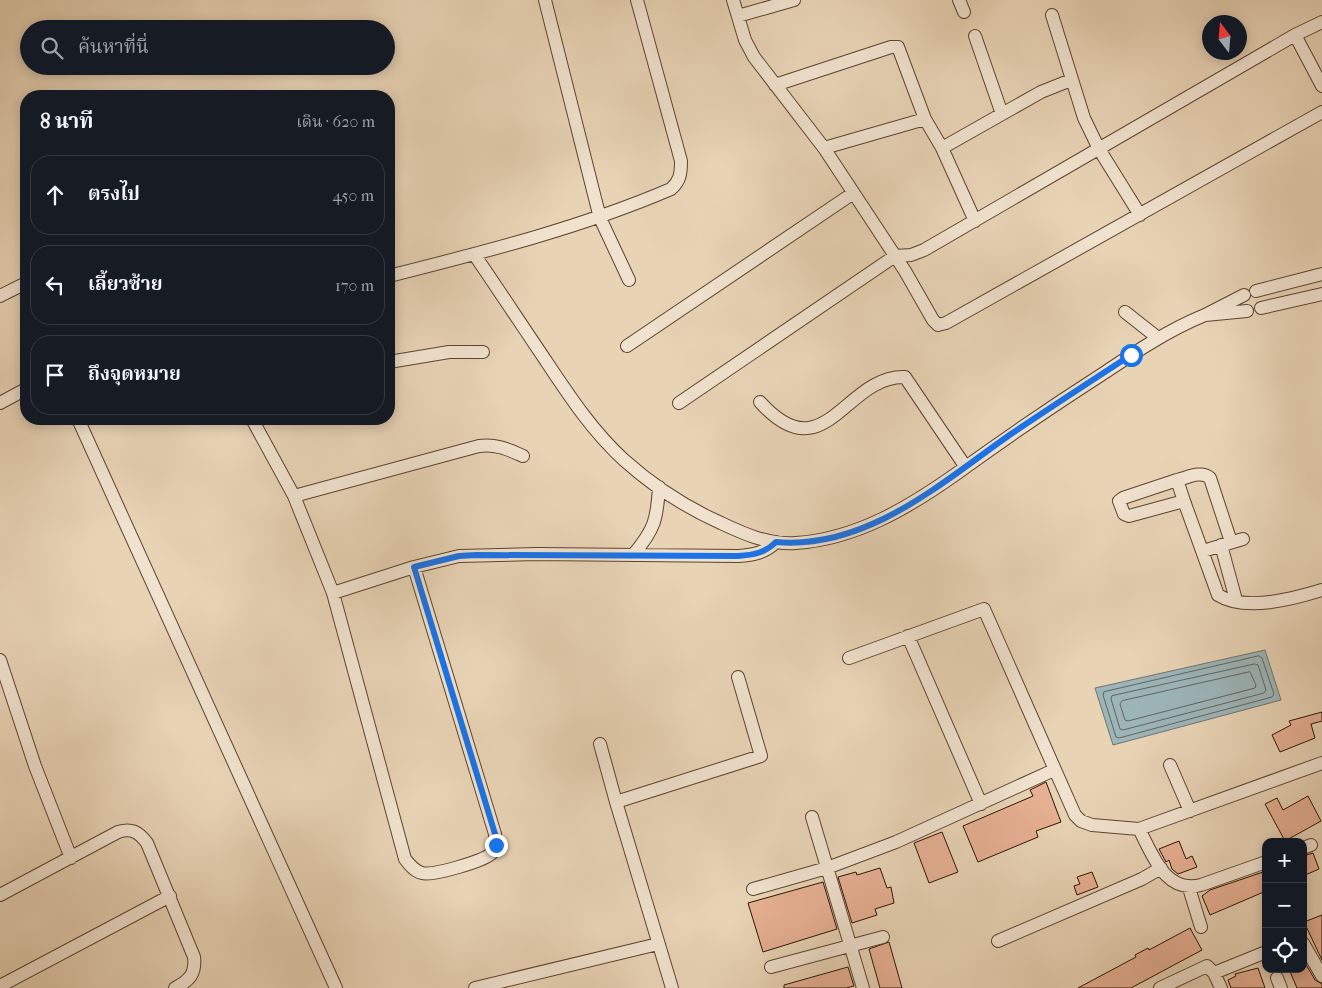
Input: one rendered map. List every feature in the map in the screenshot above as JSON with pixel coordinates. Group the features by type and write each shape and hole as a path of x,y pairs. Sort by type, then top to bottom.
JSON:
{"street":[{"path":"545,0 600,218 629,280"},
{"path":"395,274 600,218 671,189 677,184 681,174 681,161 637,0"},
{"path":"733,0 745,40 754,57 824,148 852,194 895,256 932,320 941,325 1322,112"},
{"path":"738,16 794,0"},
{"path":"1052,15 1084,118 1099,149 1140,215"},
{"path":"679,403 895,256 911,255 924,250 1295,35 1322,22"},
{"path":"1295,35 1322,86"},
{"path":"975,36 1002,114"},
{"path":"775,85 891,46 898,47 925,119 942,148 975,220"},
{"path":"942,148 1041,92 1071,80"},
{"path":"824,148 925,119"},
{"path":"627,346 852,194"},
{"path":"474,254 565,390 593,428 624,460 700,514 745,534 776,542 794,543 818,540 855,532 900,510 1044,411 1158,338 1250,293 1317,275 1319,294 1261,308"},
{"path":"0,296 20,290"},
{"path":"1205,315 1247,311"},
{"path":"1125,312 1158,338"},
{"path":"395,361 449,352 483,352"},
{"path":"760,402 780,420 804,430 814,428 838,413 880,382 894,377 904,377 965,466"},
{"path":"0,403 20,392"},
{"path":"81,425 336,988"},
{"path":"255,425 294,496 333,593 404,859 412,868 421,873 432,874 482,859 492,853 496,845 495,834 414,567"},
{"path":"294,496 479,446 491,444 503,446 523,456"},
{"path":"1184,501 1129,516 1124,514 1119,504 1119,501 1123,498 1177,480 1202,474 1210,478 1232,542 1236,600"},
{"path":"1177,480 1218,594 1228,600 1275,603 1322,590"},
{"path":"633,555 654,527 658,516 659,486"},
{"path":"333,593 414,567 459,556 738,556 755,554 769,549 776,542"},
{"path":"1203,551 1232,542"},
{"path":"849,658 984,609 1075,815 1081,821 1092,825 1139,829 1322,763"},
{"path":"908,636 981,804"},
{"path":"0,660 35,766 71,858"},
{"path":"616,802 761,756 738,677"},
{"path":"600,744 672,988"},
{"path":"1170,765 1190,811"},
{"path":"753,889 827,868 896,842 1054,770"},
{"path":"812,817 863,988"},
{"path":"0,895 118,832 131,829 142,836 147,843 170,896 195,964 191,977 175,988"},
{"path":"1139,829 1161,868 1170,880 1180,886 1189,888 1262,863"},
{"path":"998,941 1142,879 1161,868"},
{"path":"1189,888 1201,927"},
{"path":"0,986 170,896"},
{"path":"772,967 883,937"},
{"path":"476,988 658,944"},
{"path":"1307,950 1322,976"},
{"path":"1214,973 1262,954"},
{"path":"1160,988 1202,966 1207,966 1214,973 1221,988"}],"water":[{"path":"1265,650 1281,700 1113,745 1095,688"}],"building":[{"path":"1322,712 1322,721 1311,724 1315,738 1280,752 1272,735 1291,725 1289,721"},
{"path":"1046,782 1061,822 1036,831 1038,837 978,862 963,826 1033,796 1030,790"},
{"path":"1308,796 1321,821 1290,838 1283,838 1265,804 1277,798 1283,810"},
{"path":"942,832 958,872 929,883 914,843"},
{"path":"1179,841 1186,859 1192,856 1197,867 1178,874 1172,869 1169,860 1166,862 1159,849"},
{"path":"1313,853 1319,869 1307,874 1307,855"},
{"path":"880,868 887,888 891,887 894,903 875,909 877,915 852,923 838,877 856,872 857,875"},
{"path":"1092,872 1098,887 1077,895 1074,886 1080,884 1077,877"},
{"path":"1262,872 1262,893 1210,915 1202,896 1210,890"},
{"path":"823,882 837,929 763,952 748,903"},
{"path":"1322,915 1322,960 1307,928 1307,921"},
{"path":"1190,928 1202,950 1131,988 1078,988 1136,957 1135,955 1148,948 1149,950"},
{"path":"889,942 902,988 880,988 869,949"},
{"path":"1307,966 1315,980 1322,984 1322,988 1297,988 1291,973 1307,973"},
{"path":"848,967 854,986 846,988 784,988 784,985"},
{"path":"1258,968 1265,988 1231,988 1228,980 1236,976 1235,974"}],"route":[{"path":"496,845 495,834 414,567 443,559 476,555 738,556 755,554 769,549 776,542 794,543 826,539 855,532 900,510 957,473 1044,411 1131,355"}]}
